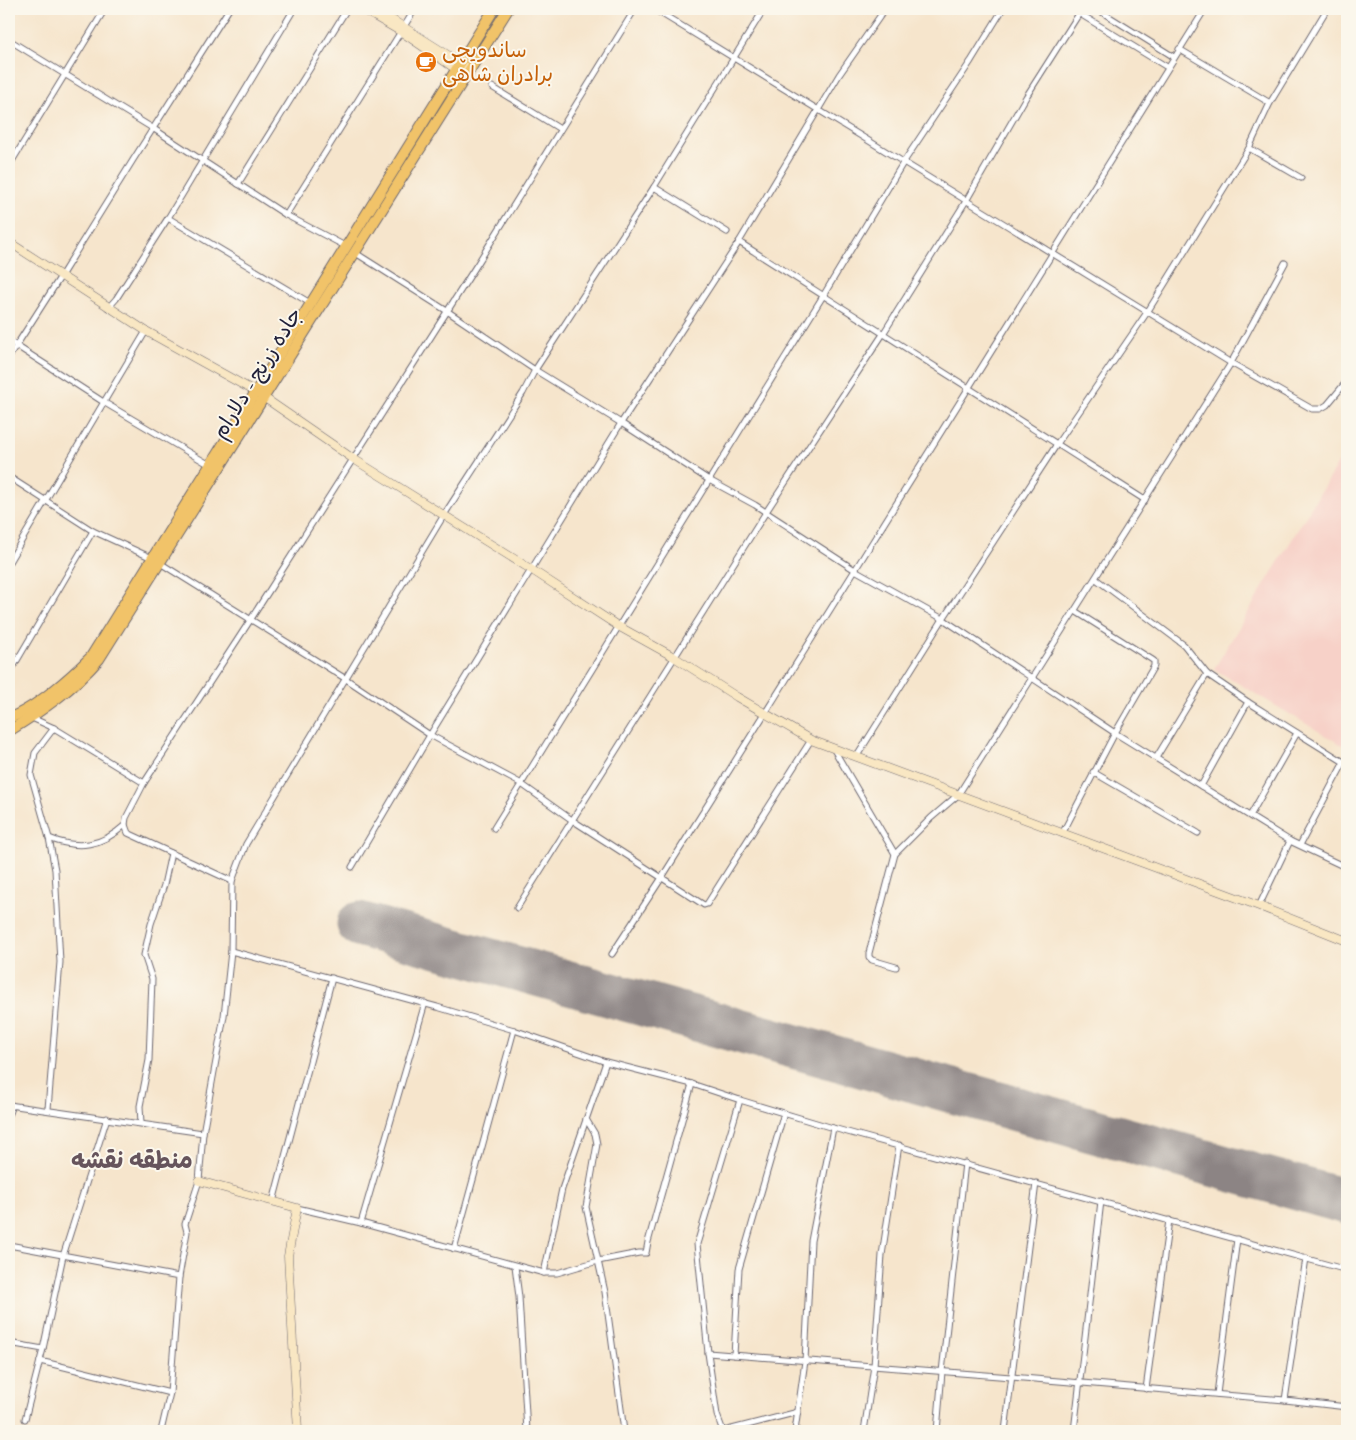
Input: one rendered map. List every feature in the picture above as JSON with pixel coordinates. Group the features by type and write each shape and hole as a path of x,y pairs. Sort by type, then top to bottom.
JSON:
{"highway":[{"name":"جاده زرنج - دلارام","path":"9,718 16,716 44,697 91,657 156,560 260,395 310,303 494,9"},
{"name":"جاده زرنج - دلارام","path":"9,731 32,718 77,684 99,659 210,466 355,253 508,9"}],"street":[{"path":"9,166 105,9"},
{"path":"9,357 229,9"},
{"path":"108,308 116,299 168,218 294,9"},
{"path":"238,184 347,9"},
{"path":"362,9 402,29"},
{"path":"375,9 468,72"},
{"path":"286,215 415,9"},
{"path":"232,881 128,833 125,824 126,818 144,783 447,311 636,9"},
{"path":"654,9 1231,363 1312,408 1320,409 1327,405 1347,381"},
{"path":"161,1431 170,1393 180,1277 187,1232 185,1224 200,1181 203,1132 224,1016 231,951 232,881 246,844 444,515 523,393 535,370 654,187 764,9"},
{"path":"352,868 430,734 621,423 739,242 839,75 885,9"},
{"path":"494,828 823,296 903,162 971,61 1003,9"},
{"path":"1072,9 1081,11 1168,67"},
{"path":"1096,9 1174,57"},
{"path":"612,954 855,570 1204,9"},
{"path":"857,756 943,619 1057,444 1148,311 1250,148 1270,103 1327,9"},
{"path":"517,908 766,512 883,334 966,201 1026,97 1081,11"},
{"path":"9,40 154,129 286,215 346,247 709,480 766,512 855,570 943,619 1114,733 1290,841 1343,866"},
{"path":"1179,49 1270,103"},
{"path":"492,86 560,128"},
{"path":"1250,148 1301,178"},
{"path":"654,187 727,232"},
{"path":"168,218 310,303"},
{"path":"9,242 108,308 260,395 352,458 618,626 674,657 811,740 958,796 1260,906 1347,941"},
{"path":"739,242 1146,500"},
{"path":"896,967 872,960 869,957 895,854 931,818 958,796 1231,363 1285,263"},
{"path":"9,562 146,331"},
{"path":"9,340 105,403 210,466"},
{"path":"9,477 93,531 156,560 430,734 520,784 705,906 811,740"},
{"path":"9,674 93,531"},
{"path":"1096,578 1184,644 1206,674 1346,763 1300,845"},
{"path":"1062,834 1114,733 1154,666 1154,661 1075,611"},
{"path":"1156,758 1206,674"},
{"path":"1201,786 1248,702"},
{"path":"32,718 54,728 144,783"},
{"path":"48,1109 60,962 56,870 31,775 35,753 54,728"},
{"path":"1250,816 1297,733"},
{"path":"833,747 895,854"},
{"path":"1093,772 1198,833"},
{"path":"49,838 67,844 83,845 100,841 113,835 125,824"},
{"path":"1260,906 1290,841"},
{"path":"141,1123 140,1106 149,1060 152,979 144,956 171,853"},
{"path":"231,951 425,1003 514,1030 606,1062 692,1084 833,1128 966,1163 1347,1270"},
{"path":"273,1202 332,978"},
{"path":"361,1223 425,1003"},
{"path":"454,1249 514,1030"},
{"path":"544,1273 562,1189 606,1062"},
{"path":"200,1181 515,1266 544,1273 558,1273 598,1261 646,1253 692,1084"},
{"path":"740,1100 697,1244 716,1415 723,1431 740,1429 798,1412"},
{"path":"9,1113 11,1105 203,1132"},
{"path":"734,1355 739,1269 784,1113"},
{"path":"25,1420 43,1349 63,1256 108,1118"},
{"path":"586,1119 595,1134 597,1144 586,1207 605,1292 624,1431"},
{"path":"795,1431 805,1361 811,1241 833,1128"},
{"path":"864,1431 874,1366 882,1255 899,1145"},
{"path":"937,1431 966,1163"},
{"path":"1005,1431 1036,1183"},
{"path":"1074,1431 1102,1201"},
{"path":"298,1208 288,1256 298,1431"},
{"path":"1146,1389 1169,1220"},
{"path":"1217,1394 1237,1239"},
{"path":"9,1246 180,1277"},
{"path":"1285,1400 1306,1258"},
{"path":"515,1266 519,1297 527,1431"},
{"path":"9,1343 43,1349"},
{"path":"708,1353 1217,1394 1347,1407"},
{"path":"40,1361 170,1393"}],"shaded area":[{"path":"1347,448 1347,748 1214,669"}],"runway":[{"path":"359,924 1347,1202"}],"place":[{"name":"ساندویچی برادران شاهی","path":"426,62"}],"district":[{"name":"منطقه نقشه","path":"132,1160"}]}
